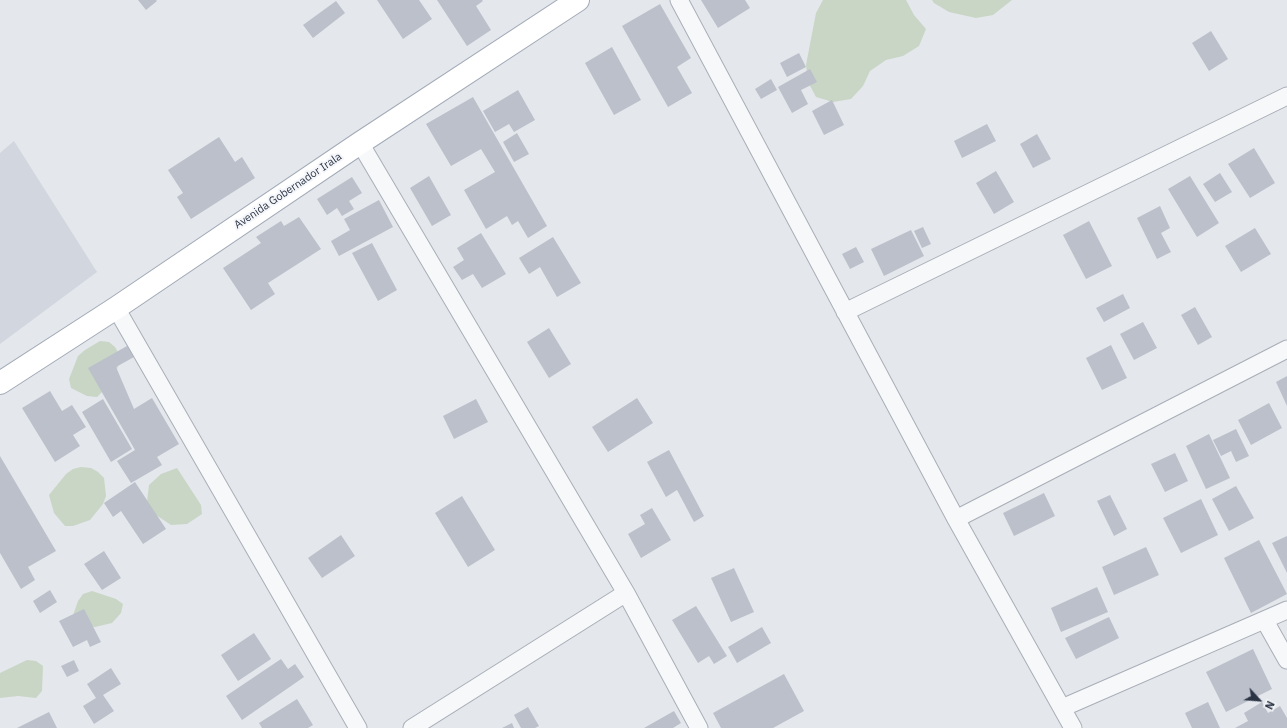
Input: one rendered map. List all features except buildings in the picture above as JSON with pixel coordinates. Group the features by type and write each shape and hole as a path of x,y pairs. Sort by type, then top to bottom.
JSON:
{"main road":[{"name":"Avenida Gobernador Irala","path":"0,383 116,308 360,143 578,0"}],"street":[{"path":"679,0 956,519 1073,728"},
{"path":"845,312 1287,96"},
{"path":"360,143 626,593 699,728"},
{"path":"116,308 358,728"},
{"path":"956,519 1287,349"},
{"path":"412,728 626,593"},
{"path":"1062,708 1266,621 1287,610"},
{"path":"1266,621 1287,660"}],"shaded area":[{"path":"14,141 97,272 0,344 0,153"}],"green space":[{"path":"823,0 906,0 914,15 926,29 919,46 903,56 886,60 870,71 863,86 851,99 833,102 816,97 808,82 806,65 816,13"},
{"path":"932,0 1012,0 993,15 976,18 949,12 934,3"},
{"path":"100,341 109,342 115,347 119,354 119,363 116,372 103,391 97,397 87,396 71,388 69,379 78,356"},
{"path":"81,467 91,468 104,478 106,496 103,504 90,520 73,526 65,526 54,513 49,495 66,474 73,469"},
{"path":"177,468 201,505 202,514 187,524 171,525 156,515 147,502 149,485 161,474"},
{"path":"92,591 116,599 123,604 121,613 112,623 95,627 77,625 72,618 78,601 83,594"},
{"path":"27,660 36,661 43,666 42,691 36,698 18,696 0,698 0,673"}]}
